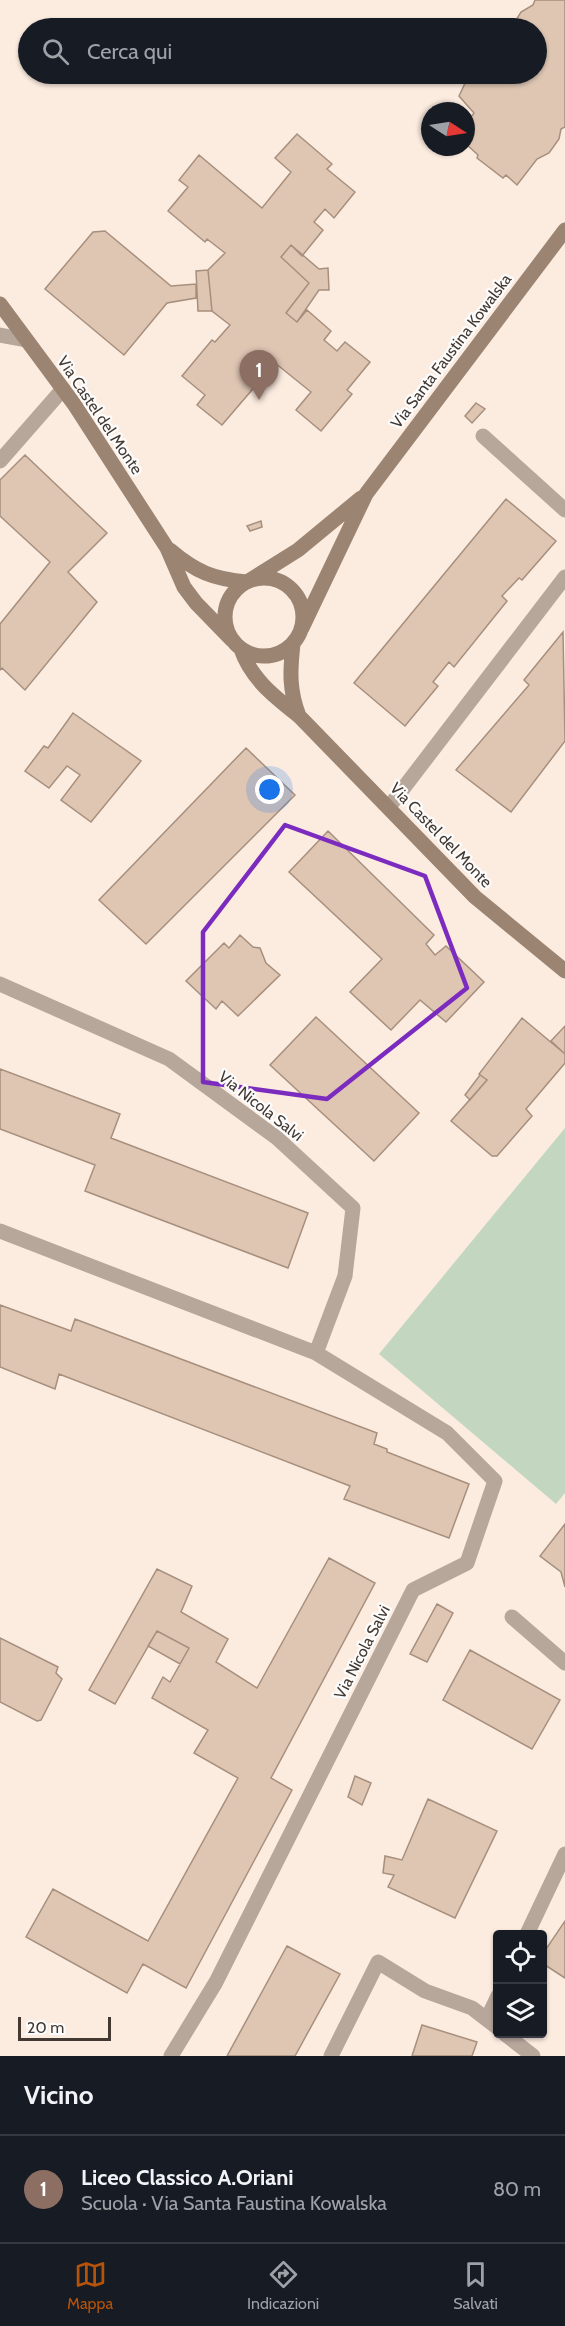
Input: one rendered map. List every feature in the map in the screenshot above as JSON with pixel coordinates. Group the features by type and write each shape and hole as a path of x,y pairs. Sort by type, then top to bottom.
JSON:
{"main road":[{"name":"Via Santa Faustina Kowalska","path":"366,494 565,230"},
{"name":"Via Castel del Monte","path":"0,304 63,389 167,548 184,586 196,603 237,644"},
{"path":"247,582 298,550 366,494"},
{"path":"302,628 366,494"},
{"name":"Via Castel del Monte","path":"167,548 189,566 212,576 247,582 273,579 285,584 295,593 301,604 303,616 302,628 293,644 290,674 291,696 299,716"},
{"name":"Via Castel del Monte","path":"247,582 236,590 225,615 227,628 256,677 274,696 299,716 475,897 565,971"},
{"path":"237,644 252,655 265,657 277,655 293,644"}],"street":[{"path":"0,335 26,340"},
{"path":"0,461 63,389"},
{"path":"483,436 565,510"},
{"path":"389,807 565,576"},
{"name":"Via Nicola Salvi","path":"0,984 169,1059 277,1138 353,1208 345,1276 316,1353"},
{"name":"Via Nicola Salvi","path":"0,1231 316,1353 447,1433 495,1481 467,1563 413,1590 216,1982 171,2056"},
{"path":"512,1617 565,1663"},
{"path":"529,1930 565,1854"},
{"path":"331,2056 378,1962 425,1991 472,2008 492,2024"},
{"path":"510,2038 533,2056"}],"highlighted area":[{"path":"285,825 425,876 467,988 327,1099 203,1082 203,932"}],"green space":[{"path":"565,1128 565,1493 556,1504 379,1354"}],"building":[{"path":"535,0 565,0 565,127 561,129 559,139 549,153 537,159 517,185 506,175 503,178 477,158 475,102 464,102 459,96 465,84 547,84 547,18 517,18 521,12 533,5"},
{"path":"297,134 332,164 327,169 355,192 334,218 325,209 314,222 323,230 302,256 291,245 281,257 309,283 286,313 297,322 307,310 331,331 324,340 337,351 345,342 370,362 347,390 352,394 321,431 296,410 311,392 275,363 222,425 197,405 205,395 182,376 212,340 215,342 230,325 212,311 208,270 225,253 207,239 205,242 168,211 188,187 179,180 199,155 262,208 291,172 275,158"},
{"path":"105,231 171,286 196,284 196,298 167,303 124,355 45,289 93,232"},
{"path":"291,245 319,269 328,268 329,290 319,290 297,322 286,313 309,283 281,257"},
{"path":"208,270 212,311 198,311 196,271"},
{"path":"476,403 485,409 472,423 465,416"},
{"path":"25,455 107,533 68,572 97,602 25,690 2,668 0,670 0,624 50,562 0,516 0,480"},
{"path":"506,499 556,541 522,580 519,578 502,596 507,601 454,667 449,662 433,682 438,686 405,726 354,683"},
{"path":"261,521 262,527 250,531 247,526"},
{"path":"563,632 565,741 511,812 456,770 529,685 524,680"},
{"path":"73,713 141,761 91,822 61,800 80,775 67,766 49,788 25,771 44,746 48,748"},
{"path":"246,748 295,795 146,944 99,900"},
{"path":"328,831 434,935 426,944 435,955 446,946 484,982 446,1022 420,1000 391,1030 350,992 382,959 289,872"},
{"path":"240,935 253,947 260,948 266,963 280,975 238,1016 222,1001 216,1009 186,981 224,943 229,948"},
{"path":"316,1017 419,1113 374,1161 270,1065"},
{"path":"522,1018 565,1054 565,1063 526,1109 532,1116 497,1156 492,1156 451,1121 487,1080 479,1074"},
{"path":"565,1026 565,1054 551,1041"},
{"path":"0,1069 120,1114 111,1138 308,1213 288,1268 85,1191 95,1165 0,1129"},
{"path":"480,1075 487,1080 470,1100 465,1095"},
{"path":"0,1305 71,1331 75,1319 377,1433 374,1444 387,1449 387,1452 469,1484 449,1538 344,1499 350,1486 59,1374 55,1389 0,1367"},
{"path":"565,1524 565,1587 561,1572 540,1556"},
{"path":"329,1558 375,1583 271,1778 292,1790 186,1988 143,1964 127,1993 26,1937 53,1889 148,1941 238,1778 194,1753 208,1730 152,1698 163,1677 170,1682 189,1648 157,1631 115,1704 89,1690 157,1569 192,1586 181,1612 228,1639 216,1662 257,1688"},
{"path":"437,1604 453,1613 427,1662 410,1654"},
{"path":"157,1631 189,1648 180,1664 148,1646"},
{"path":"0,1638 58,1667 56,1673 62,1679 41,1720 37,1721 0,1702"},
{"path":"470,1650 560,1700 532,1749 443,1700"},
{"path":"355,1776 371,1783 362,1805 348,1797"},
{"path":"428,1799 497,1831 455,1918 388,1887 394,1875 383,1873 385,1856 402,1860"},
{"path":"565,1921 565,1978 547,1966 547,1948"},
{"path":"287,1946 340,1974 295,2056 227,2056"},
{"path":"422,2025 477,2042 472,2056 412,2056"}],"place":[{"name":"Liceo Classico A.Oriani","path":"259,400"}]}
